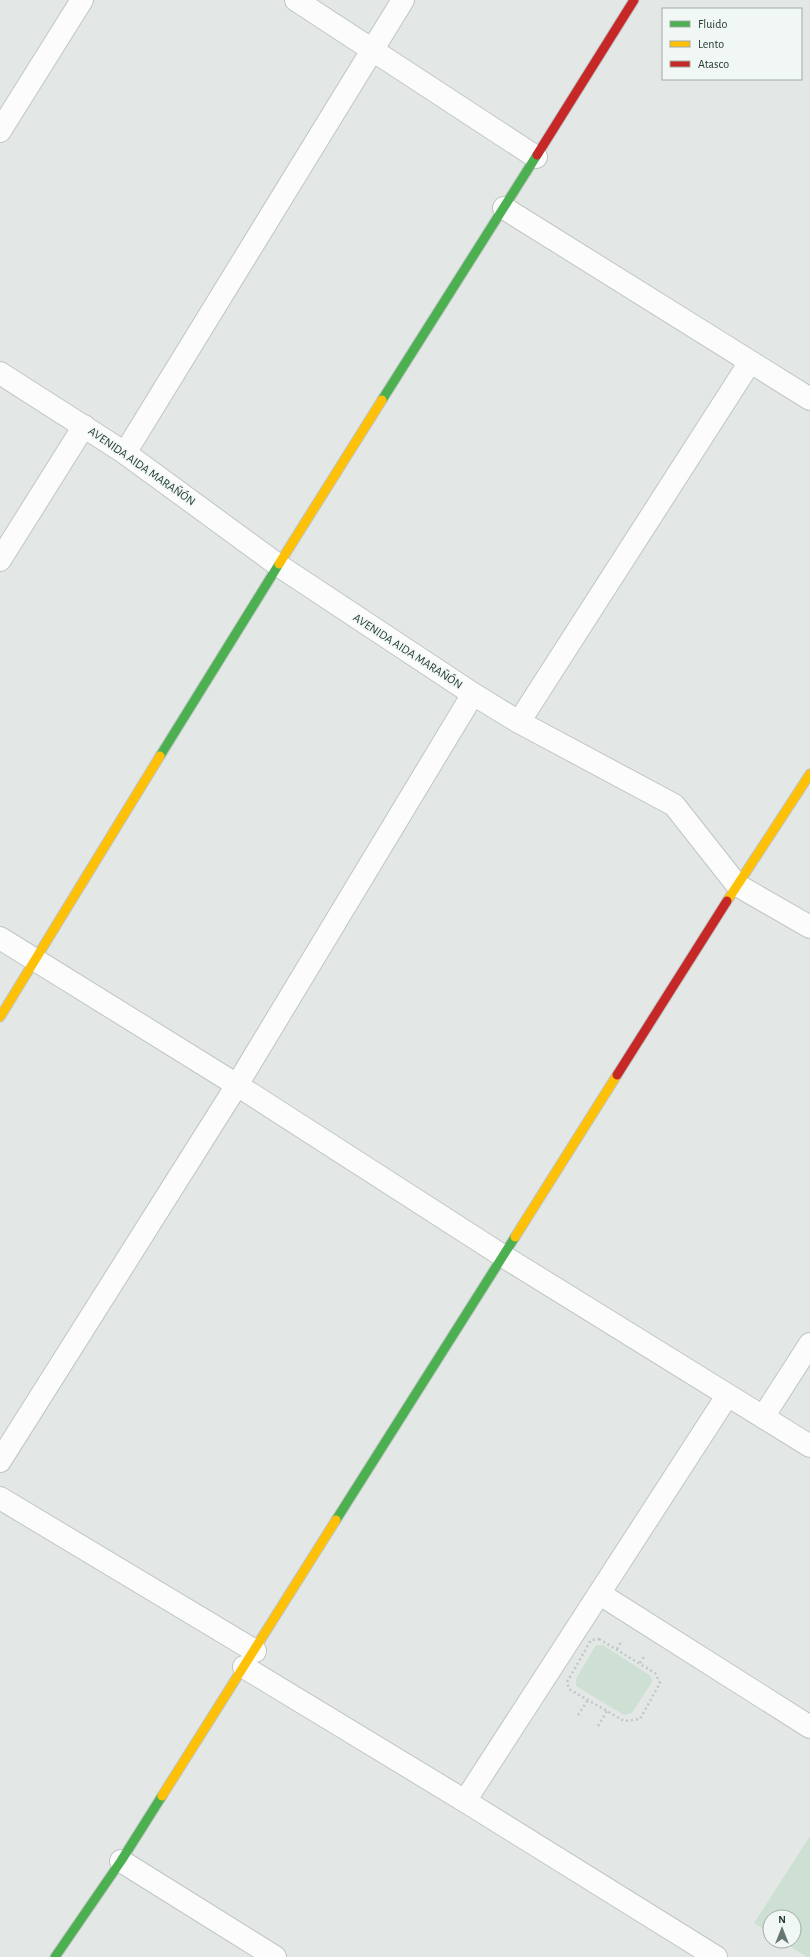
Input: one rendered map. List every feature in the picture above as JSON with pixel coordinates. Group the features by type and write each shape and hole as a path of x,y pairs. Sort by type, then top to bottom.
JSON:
{"street":[{"path":"0,130 82,0"},
{"path":"296,0 536,157"},
{"path":"125,453 403,0"},
{"path":"0,1017 278,565 634,0"},
{"path":"504,208 810,399"},
{"path":"519,722 750,362"},
{"name":"AVENIDA AIDA MARAÑÓN","path":"0,373 125,453 278,565 473,694 519,722 674,805 737,885 810,927"},
{"path":"0,560 84,426"},
{"path":"0,1461 237,1085 473,694"},
{"path":"55,1957 121,1861 250,1659 737,885 810,774"},
{"path":"0,938 237,1085 503,1256 810,1446"},
{"path":"763,1417 810,1344"},
{"path":"465,1800 727,1396"},
{"path":"0,1498 465,1800 716,1957"},
{"path":"600,1594 810,1727"},
{"path":"121,1861 275,1957"}],"path":[{"path":"599,1639 656,1673 660,1683 640,1719 624,1721 607,1711 569,1689 567,1682 591,1640 599,1639"},
{"path":"578,1715 588,1700"},
{"path":"598,1726 607,1711"}],"green space":[{"path":"596,1645 603,1645 651,1676 652,1682 632,1713 624,1715 576,1686 576,1679"},
{"path":"810,1836 810,1957 807,1957 794,1949 802,1949 802,1909 763,1909"},
{"path":"762,1911 762,1928 754,1923"}],"traffic: fast":[{"path":"382,400 537,155"},
{"path":"160,756 279,564"},
{"path":"336,1520 515,1237"},
{"path":"55,1957 121,1861 162,1796"}],"traffic: slow":[{"path":"279,564 382,400"},
{"path":"0,1017 160,756"},
{"path":"727,901 810,774"},
{"path":"515,1237 617,1075"},
{"path":"162,1796 336,1520"}],"traffic: jam":[{"path":"537,155 634,0"},
{"path":"617,1075 727,901"}]}
